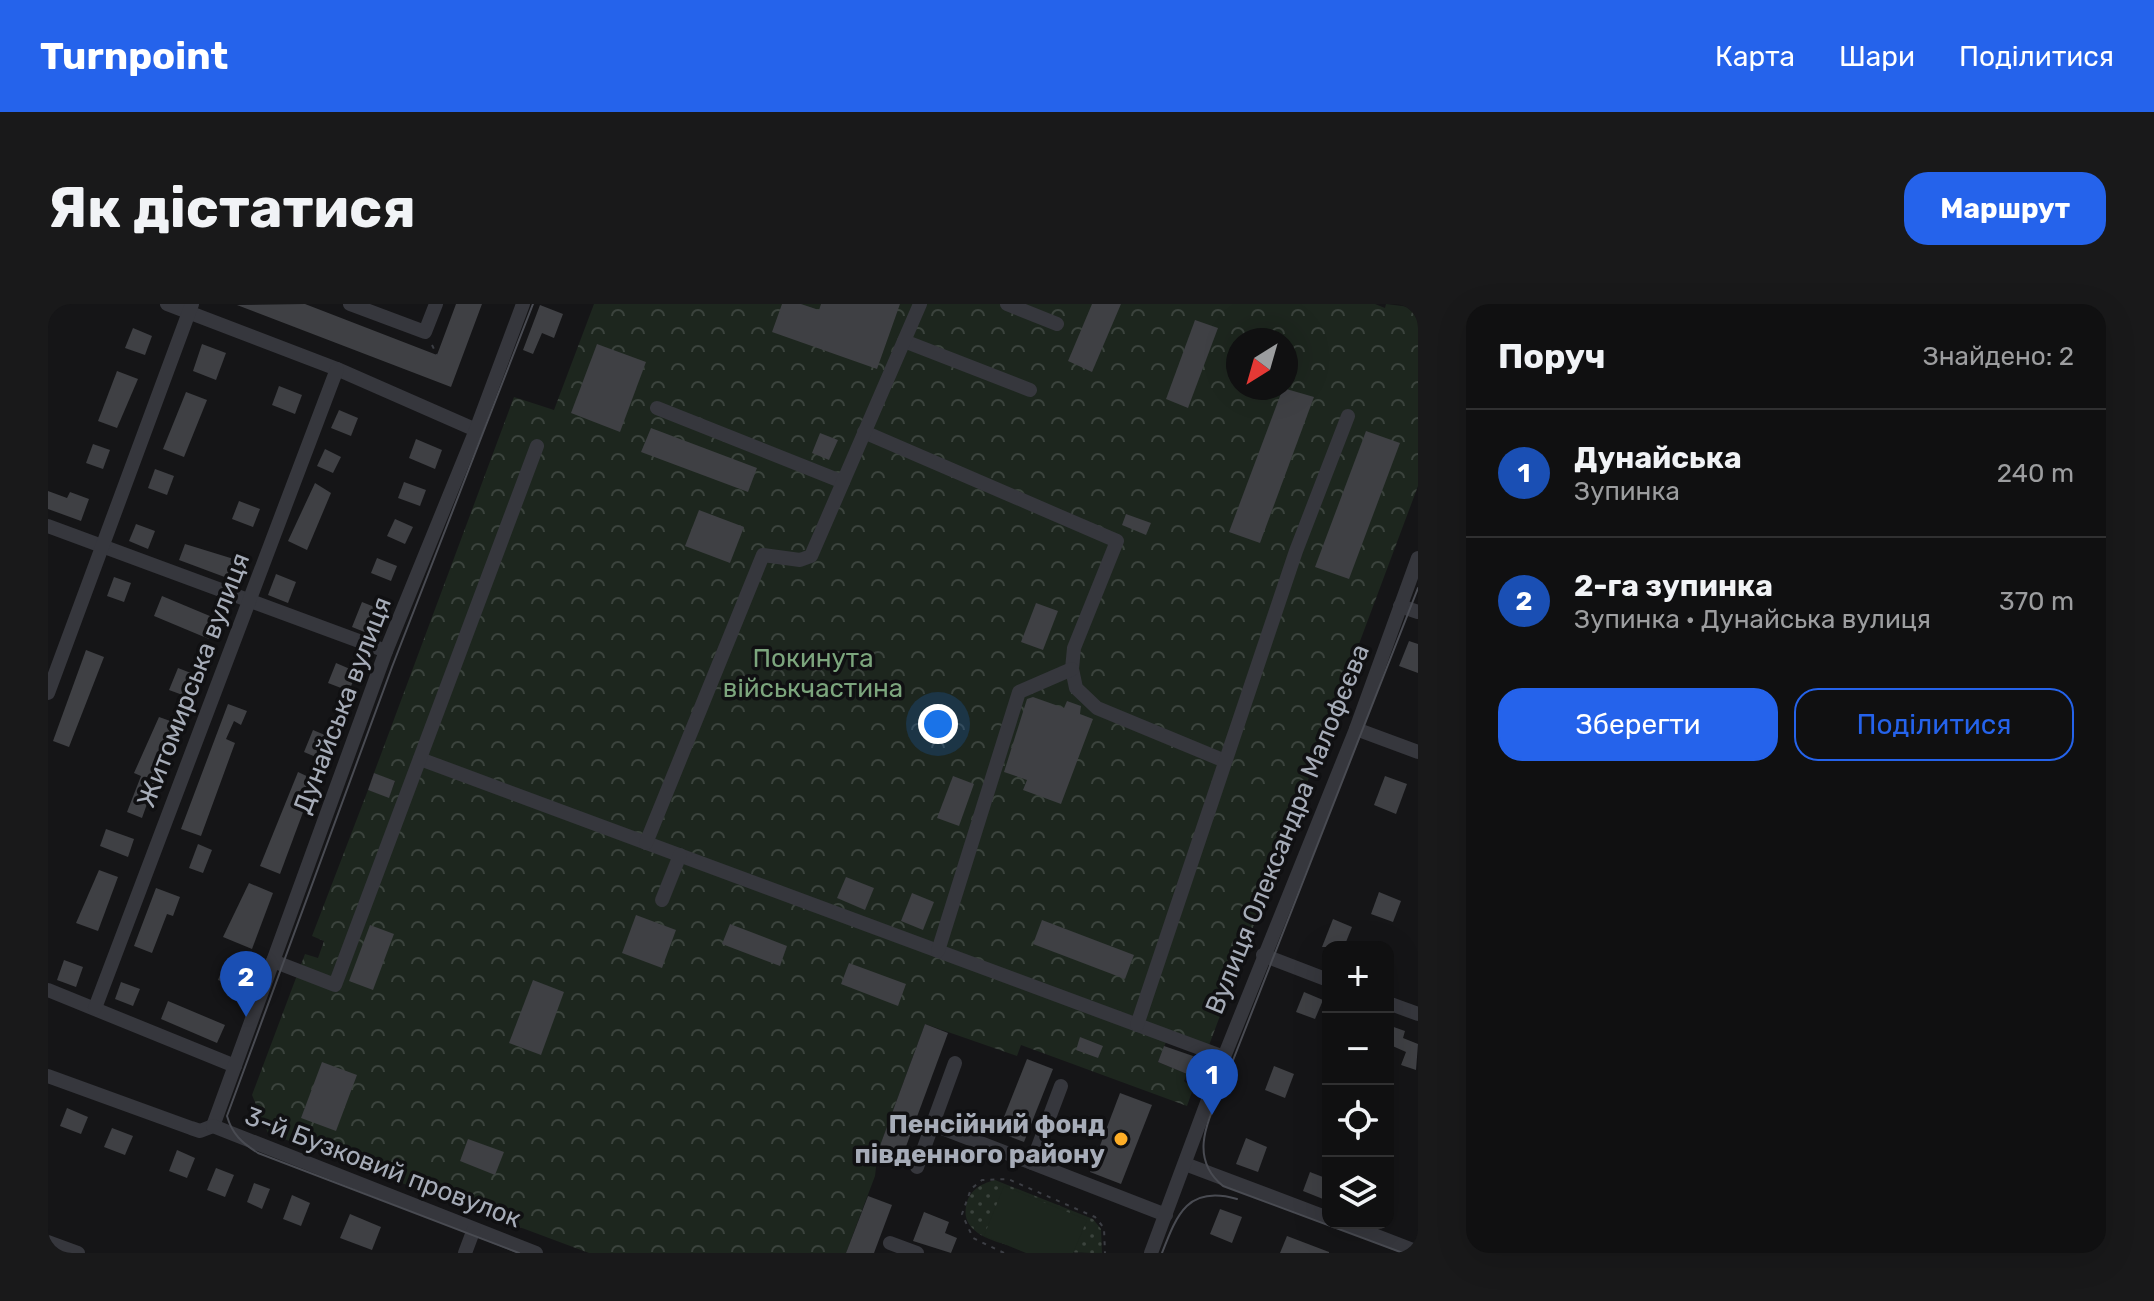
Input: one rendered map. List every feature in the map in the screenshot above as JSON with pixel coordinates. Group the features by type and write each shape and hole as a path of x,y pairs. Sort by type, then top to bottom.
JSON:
{"street":[{"path":"167,304 190,308 476,430"},
{"path":"350,304 425,332 436,304"},
{"name":"Дунайська вулиця","path":"213,1126 386,651 476,430 523,304"},
{"path":"646,843 763,555 800,560 811,556 920,304"},
{"path":"1007,304 1057,324"},
{"path":"48,693 190,308"},
{"path":"904,341 1030,390"},
{"name":"Житомирська вулиця","path":"95,1008 337,369"},
{"path":"657,408 843,482"},
{"path":"1137,1025 1296,551 1348,416"},
{"path":"864,432 1117,541 1074,648 1072,669 1076,688 1097,708 1225,761"},
{"path":"273,961 335,985 537,446"},
{"path":"48,526 386,651"},
{"name":"Вулиця Олександра Малофєєва","path":"1151,1253 1263,955 1356,729 1418,558"},
{"path":"1400,606 1418,612"},
{"path":"938,951 1019,692 1072,669"},
{"path":"1356,729 1418,752"},
{"path":"420,759 1224,1057"},
{"path":"662,900 680,855"},
{"path":"1263,955 1322,978"},
{"path":"48,990 235,1066"},
{"path":"1394,1005 1418,1014"},
{"path":"917,1167 955,1063"},
{"name":"3-й Бузковий провулок","path":"48,1076 200,1131 213,1126 536,1253"},
{"path":"1032,1163 1061,1086"},
{"path":"934,1125 1166,1215"},
{"path":"1185,1164 1322,1216"},
{"path":"465,1253 474,1229"},
{"path":"1359,1229 1418,1252"},
{"path":"48,1242 78,1253"},
{"path":"890,1243 917,1253"}],"path":[{"path":"1004,1253 973,1238 962,1214 971,1189 982,1180 995,1177 1008,1179 1095,1217 1104,1228 1105,1253"}],"green space":[{"name":"Покинута військчастина","path":"594,304 1375,304 1385,308 1386,304 1418,308 1418,486 1205,1056 1166,1042 1158,1062 1187,1074 1184,1081 1193,1089 1187,1106 1021,1045 1017,1056 925,1024 878,1151 875,1176 846,1253 589,1253 268,1133 252,1095 305,954 318,958 324,941 312,936 368,790 389,797 395,782 374,773 514,397 554,410"},
{"path":"995,1180 1093,1219 1101,1229 1102,1253 1042,1251 996,1242 979,1234 968,1222 967,1201 976,1189"},
{"path":"1004,1186 1087,1220 1073,1253 1026,1253 984,1236"}],"building":[{"path":"305,304 437,355 456,304 482,304 451,387 237,305"},
{"path":"782,304 801,304 819,310 821,304 900,304 877,369 772,332"},
{"path":"1092,304 1121,304 1092,372 1068,361"},
{"path":"540,305 563,314 554,338 542,333 533,354 523,350"},
{"path":"1195,320 1218,328 1188,408 1166,399"},
{"path":"133,328 152,336 145,355 125,348"},
{"path":"202,344 226,353 216,380 193,371"},
{"path":"597,344 646,362 620,432 571,413"},
{"path":"117,371 138,379 117,428 98,421"},
{"path":"279,386 302,395 295,414 272,405"},
{"path":"186,392 207,400 184,457 163,449"},
{"path":"1298,392 1314,397 1260,543 1229,532 1278,400 1298,400"},
{"path":"339,410 358,418 351,436 331,428"},
{"path":"651,428 757,468 748,492 641,452"},
{"path":"1366,431 1400,443 1349,579 1315,567"},
{"path":"820,433 838,440 829,460 812,453"},
{"path":"416,439 442,450 435,469 409,458"},
{"path":"93,444 110,450 103,469 86,463"},
{"path":"325,449 341,457 333,473 317,466"},
{"path":"155,469 174,476 167,495 148,488"},
{"path":"404,482 426,490 420,506 398,498"},
{"path":"315,483 331,493 307,550 288,541"},
{"path":"48,491 67,498 70,492 89,499 81,521 48,509"},
{"path":"239,501 260,509 253,527 232,519"},
{"path":"699,510 744,527 730,563 685,546"},
{"path":"1126,514 1151,523 1146,535 1122,525"},
{"path":"395,519 413,527 405,544 387,536"},
{"path":"136,524 155,531 148,549 129,541"},
{"path":"185,544 237,560 230,579 179,560"},
{"path":"377,558 397,566 391,581 371,573"},
{"path":"276,574 296,582 288,603 268,595"},
{"path":"114,577 131,583 124,602 107,596"},
{"path":"162,596 217,619 209,639 154,616"},
{"path":"362,602 382,610 372,635 352,627"},
{"path":"1036,603 1058,611 1043,650 1021,642"},
{"path":"1409,641 1418,644 1418,673 1399,666"},
{"path":"86,650 104,657 69,747 53,741"},
{"path":"336,663 357,672 349,691 328,683"},
{"path":"178,668 196,675 188,697 169,690"},
{"path":"1033,697 1064,708 1067,701 1081,706 1080,714 1093,719 1061,804 1023,790 1027,780 1004,772 1027,699"},
{"path":"228,704 247,711 241,725 234,721 226,739 235,743 201,836 181,829"},
{"path":"159,717 176,723 142,818 127,812 141,776 134,773"},
{"path":"313,730 332,738 323,760 304,752"},
{"path":"298,772 315,780 280,874 260,866"},
{"path":"374,773 395,781 389,798 368,790"},
{"path":"953,776 974,784 959,826 937,818"},
{"path":"1385,776 1407,784 1396,814 1374,805"},
{"path":"106,829 134,839 128,857 100,846"},
{"path":"198,844 212,850 203,873 189,868"},
{"path":"99,870 118,877 98,931 76,923"},
{"path":"846,877 874,888 865,910 837,898"},
{"path":"249,883 273,893 252,949 223,937"},
{"path":"156,888 180,897 173,916 167,914 152,953 134,946"},
{"path":"1379,892 1401,901 1393,922 1371,914"},
{"path":"912,893 934,902 923,930 901,921"},
{"path":"636,915 676,930 662,968 622,953"},
{"path":"1333,919 1352,927 1346,941 1324,941"},
{"path":"1042,920 1134,955 1125,979 1033,944"},
{"path":"730,924 787,946 780,966 722,944"},
{"path":"370,925 394,934 373,990 349,981"},
{"path":"64,960 83,967 76,987 57,980"},
{"path":"225,962 244,970 237,988 218,980"},
{"path":"849,963 906,984 898,1006 841,984"},
{"path":"533,980 564,992 541,1055 509,1043"},
{"path":"121,982 140,989 133,1006 115,999"},
{"path":"1304,992 1322,1000 1315,1019 1296,1012"},
{"path":"168,1001 225,1025 217,1043 161,1019"},
{"path":"925,1024 948,1033 901,1160 878,1151"},
{"path":"1394,1027 1405,1031 1403,1038 1418,1044 1416,1070 1401,1065 1406,1052 1394,1047"},
{"path":"1080,1037 1103,1046 1098,1058 1076,1050"},
{"path":"1164,1046 1193,1056 1187,1074 1158,1062"},
{"path":"1027,1059 1053,1069 1024,1142 998,1132"},
{"path":"322,1062 357,1075 336,1131 301,1118"},
{"path":"1274,1066 1294,1074 1285,1098 1265,1090"},
{"name":"Пенсійний фонд південного району","path":"1120,1093 1152,1105 1121,1184 1090,1172"},
{"path":"67,1108 88,1117 81,1134 60,1126"},
{"path":"112,1128 133,1136 125,1155 104,1147"},
{"path":"1246,1138 1267,1147 1258,1172 1236,1164"},
{"path":"468,1139 504,1152 495,1175 460,1161"},
{"path":"177,1150 195,1158 187,1178 169,1171"},
{"path":"216,1168 234,1175 225,1197 207,1190"},
{"path":"1310,1172 1322,1177 1322,1199 1303,1191"},
{"path":"254,1183 270,1189 262,1209 247,1202"},
{"path":"292,1195 310,1203 301,1226 283,1219"},
{"path":"868,1196 892,1205 874,1253 846,1253"},
{"path":"1220,1209 1242,1217 1232,1243 1210,1234"},
{"path":"924,1212 949,1222 945,1233 957,1238 951,1253 913,1241"},
{"path":"350,1214 381,1227 372,1250 340,1238"},
{"path":"1287,1236 1329,1252 1329,1253 1280,1253"}],"tram line":[{"path":"519,1253 258,1153 238,1138 227,1116 392,667 533,304"},
{"path":"1403,1253 1223,1186 1211,1174 1203,1147 1210,1118 1418,588"},
{"path":"1162,1253 1173,1226 1187,1206 1207,1196 1237,1199"}],"place":[{"name":"2-га зупинка","path":"246,1017"},
{"name":"Дунайська","path":"1212,1115"},
{"name":"Пенсійний фонд південного району","path":"1121,1139"}]}
